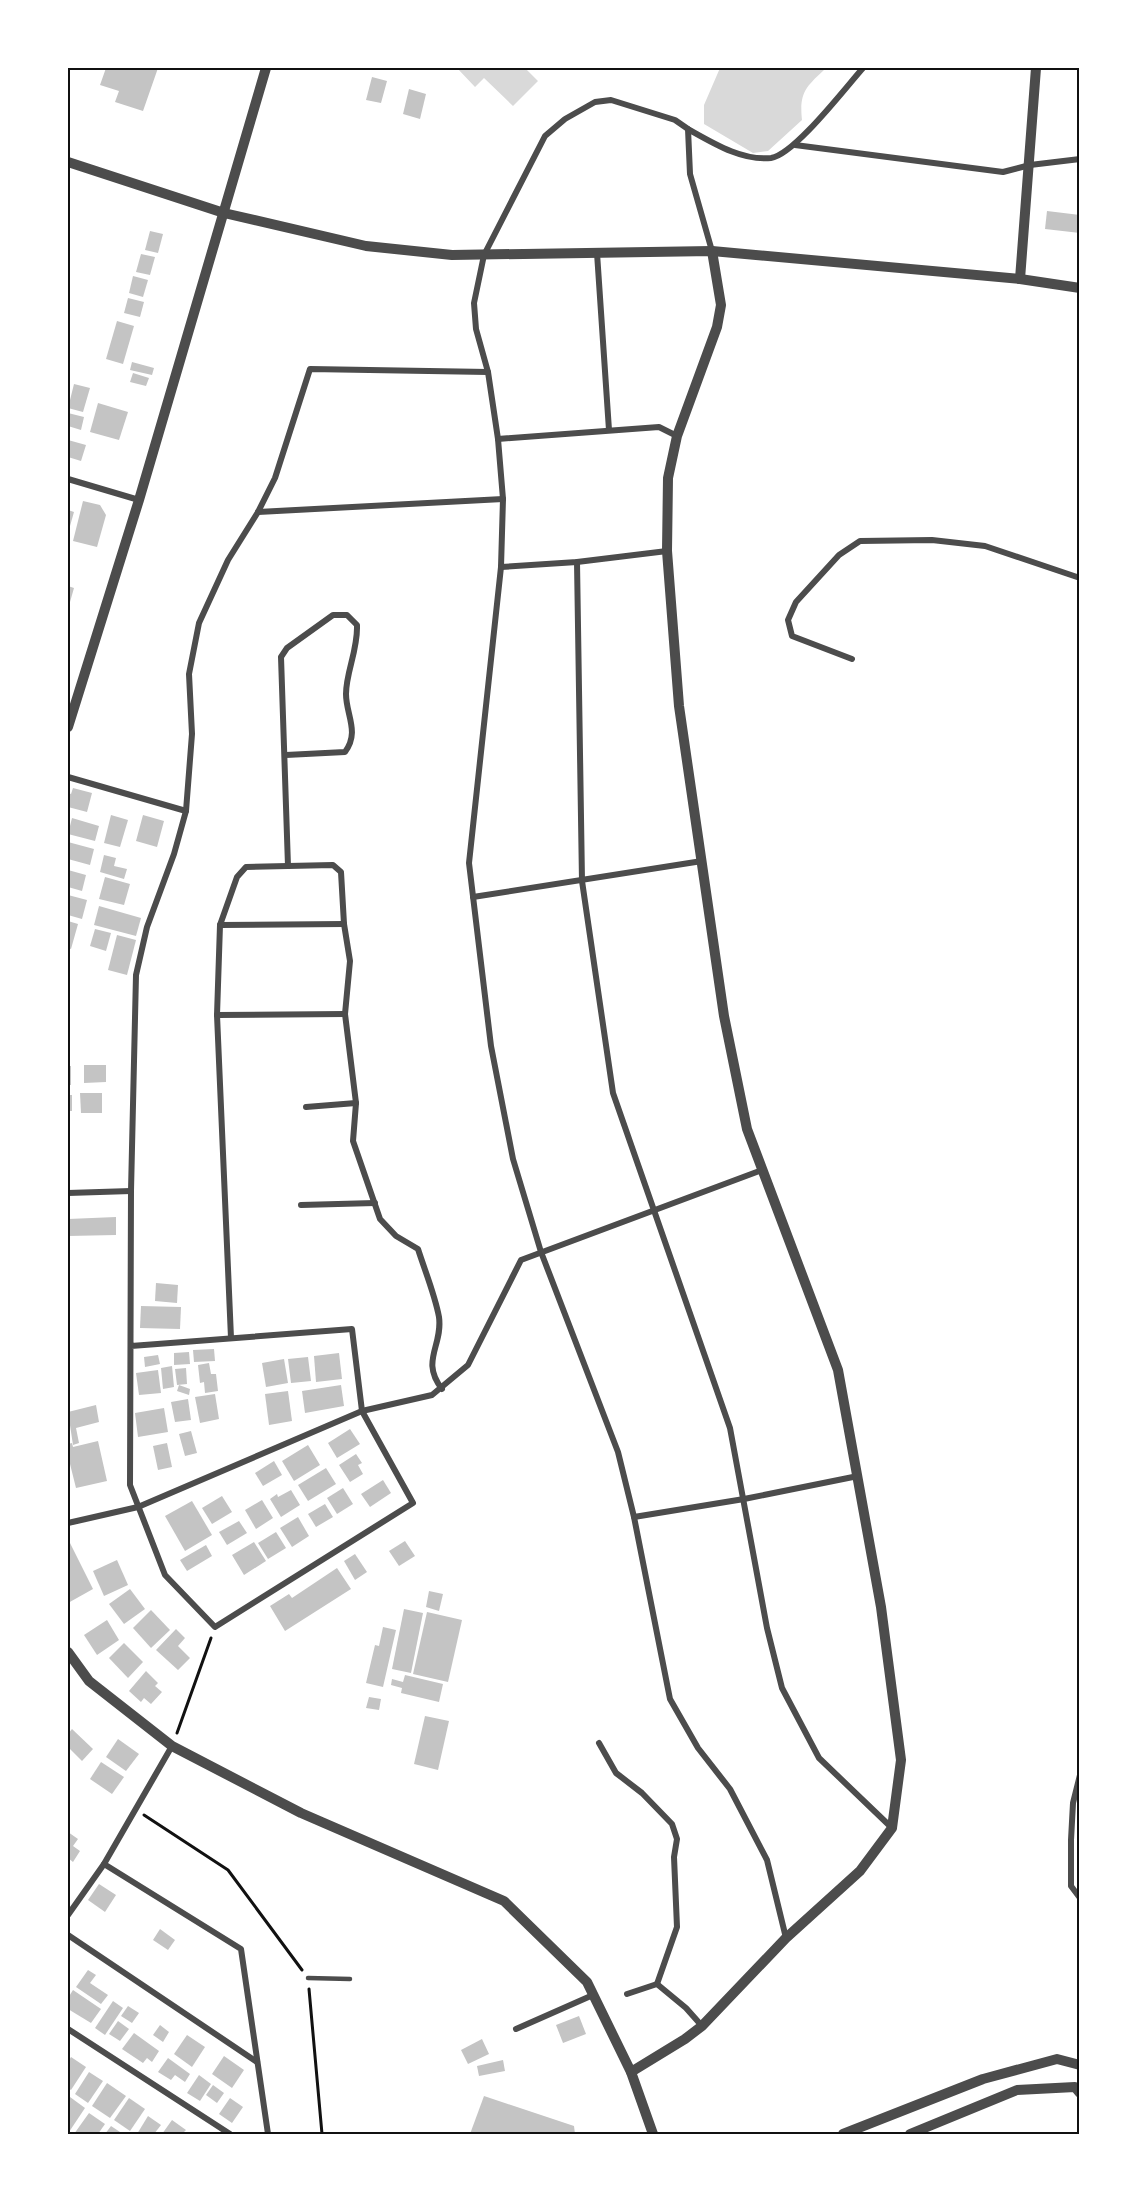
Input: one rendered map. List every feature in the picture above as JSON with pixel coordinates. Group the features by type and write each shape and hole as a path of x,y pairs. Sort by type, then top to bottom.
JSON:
{"street":[{"path":"68,727 139,500 267,68"},
{"path":"786,1938 768,1860 730,1788 698,1748 670,1700 634,1517 618,1452 541,1252 513,1159 491,1046 469,863 501,567 503,500 498,439 488,372 476,329 474,303 484,255 545,136 565,120 595,102 611,100 675,120 688,129 744,155 772,158 795,145 863,68"},
{"path":"1020,279 1036,68"},
{"path":"631,2072 702,2026 786,1938 860,1871 892,1827 901,1760 881,1607 838,1370 747,1129 724,1016 680,706 667,551 668,478 676,436 719,316 719,285 712,251 690,174 688,129"},
{"path":"795,145 1003,172 1030,165 1080,159"},
{"path":"68,162 224,213 366,246 452,255 712,251 1020,279 1080,288"},
{"path":"597,253 609,430"},
{"path":"131,1346 352,1329 362,1411 413,1503 215,1628 165,1575 130,1485 131,1191 136,975 147,927 174,854 186,811 192,734 189,674 199,623 228,560 258,512 275,478 310,369 488,372"},
{"path":"498,439 659,427 676,436"},
{"path":"68,479 139,500"},
{"path":"258,512 503,500"},
{"path":"852,659 792,636 788,620 796,602 840,555 860,541 932,540 985,546 1080,578"},
{"path":"501,567 577,562 667,551"},
{"path":"577,562 582,881 613,1094 730,1428 767,1628 782,1688 819,1758 892,1827"},
{"path":"286,755 345,752 352,742 351,716 346,694 357,643 357,625 347,615 333,615 287,648 281,657 288,866"},
{"path":"68,777 186,811"},
{"path":"473,897 702,861"},
{"path":"231,1338 217,1015 220,925 237,877 246,867 333,865 341,872 344,924 350,961 345,1014 356,1103 353,1141 380,1220 396,1236 418,1249 439,1319 431,1365 432,1377 442,1389"},
{"path":"220,925 344,924"},
{"path":"217,1015 345,1014"},
{"path":"306,1107 356,1103"},
{"path":"68,1523 138,1507 362,1411 410,1402 442,1389 468,1365 521,1260 762,1170"},
{"path":"68,1193 131,1191"},
{"path":"301,1205 375,1203"},
{"path":"634,1517 744,1499 858,1476"},
{"path":"68,1652 89,1681 172,1746 301,1813 504,1901 586,1982 631,2072 652,2134"},
{"path":"599,1743 616,1773 642,1793 672,1824 677,1839 674,1857 677,1927 657,1984"},
{"path":"68,1915 104,1864 172,1746"},
{"path":"1080,1775 1073,1803 1071,1840 1071,1886 1080,1898"},
{"path":"104,1864 241,1949 268,2134"},
{"path":"68,1935 257,2062"},
{"path":"657,1984 686,2007 702,2026"},
{"path":"627,1994 657,1984"},
{"path":"516,2029 593,1995"},
{"path":"68,2029 230,2134"},
{"path":"843,2134 983,2079 1058,2059 1080,2065"},
{"path":"910,2134 1017,2090 1075,2087 1080,2093"}],"lane":[{"path":"308,1978 350,1979"}],"path":[{"path":"172,1746 215,1628"},
{"path":"135,1809 228,1870 308,1978 322,2134"}],"shaded area":[{"path":"457,68 525,68 538,81 513,106 484,78 475,87"},
{"path":"720,68 826,68 805,91 801,111 802,120 768,151 753,153 704,124 704,105"}],"building":[{"path":"106,68 158,68 143,111 115,102 119,91 100,85"},
{"path":"372,77 387,81 381,103 366,100"},
{"path":"409,89 426,94 420,119 403,114"},
{"path":"1047,211 1080,215 1080,233 1045,229"},
{"path":"150,231 163,234 158,253 145,250"},
{"path":"141,254 155,257 150,275 136,272"},
{"path":"133,276 148,280 143,297 129,293"},
{"path":"128,298 144,302 140,317 124,313"},
{"path":"117,321 134,326 123,364 106,359"},
{"path":"132,362 154,368 152,375 130,370"},
{"path":"133,373 149,378 146,386 130,382"},
{"path":"74,384 90,388 83,412 68,408"},
{"path":"98,403 128,412 119,440 90,432"},
{"path":"68,413 84,417 81,430 68,426"},
{"path":"68,440 86,445 81,461 68,457"},
{"path":"83,501 100,505 106,515 97,547 73,541"},
{"path":"68,510 74,512 68,533"},
{"path":"68,586 74,588 68,609"},
{"path":"73,788 92,793 87,812 68,807 68,793 71,794"},
{"path":"111,815 128,820 120,847 104,843"},
{"path":"143,815 164,821 157,847 136,841"},
{"path":"72,818 99,826 95,841 68,834"},
{"path":"68,842 94,849 90,865 68,859"},
{"path":"104,855 116,858 114,866 127,869 124,879 100,872"},
{"path":"68,870 86,875 82,891 68,887"},
{"path":"105,877 130,884 124,905 99,899"},
{"path":"68,895 87,900 82,919 68,915"},
{"path":"99,906 141,918 136,936 94,925"},
{"path":"68,921 78,924 71,949 68,948"},
{"path":"95,929 111,933 106,951 90,946"},
{"path":"117,935 136,940 127,975 108,970"},
{"path":"84,1065 106,1065 106,1082 84,1083"},
{"path":"68,1066 71,1066 71,1085 68,1085"},
{"path":"80,1093 102,1093 102,1113 81,1113"},
{"path":"68,1095 72,1095 72,1111 68,1111"},
{"path":"116,1217 116,1235 68,1236 68,1219"},
{"path":"156,1283 178,1285 177,1303 155,1301"},
{"path":"141,1306 181,1307 180,1329 140,1328"},
{"path":"214,1349 215,1361 194,1362 193,1350"},
{"path":"189,1352 190,1364 174,1365 174,1353"},
{"path":"339,1353 342,1379 316,1382 314,1356"},
{"path":"158,1355 160,1364 145,1367 144,1357"},
{"path":"308,1357 311,1381 291,1383 288,1359"},
{"path":"284,1359 288,1383 266,1387 262,1363"},
{"path":"209,1363 211,1374 216,1374 218,1391 205,1393 204,1382 200,1383 198,1365"},
{"path":"172,1366 174,1387 163,1389 161,1368"},
{"path":"186,1368 187,1384 177,1385 175,1369"},
{"path":"158,1370 161,1393 139,1395 136,1373"},
{"path":"179,1385 190,1389 189,1395 177,1391"},
{"path":"341,1385 344,1406 305,1413 302,1391"},
{"path":"288,1391 292,1421 269,1425 265,1394"},
{"path":"215,1394 219,1419 200,1423 195,1397"},
{"path":"188,1399 191,1420 175,1422 171,1402"},
{"path":"96,1405 99,1422 76,1428 79,1443 73,1445 68,1412"},
{"path":"164,1408 168,1432 138,1437 135,1413"},
{"path":"350,1429 360,1444 337,1458 328,1443"},
{"path":"191,1431 197,1453 185,1456 179,1434"},
{"path":"98,1441 107,1481 76,1488 68,1456 68,1444 72,1443 73,1447"},
{"path":"167,1443 172,1467 158,1470 153,1446"},
{"path":"308,1445 320,1465 294,1481 282,1461"},
{"path":"356,1454 362,1463 358,1465 363,1474 350,1482 339,1465"},
{"path":"274,1461 282,1475 263,1486 255,1473"},
{"path":"326,1468 336,1484 308,1501 298,1485"},
{"path":"383,1480 391,1493 370,1507 361,1494"},
{"path":"343,1488 353,1504 337,1514 327,1498"},
{"path":"291,1490 300,1505 281,1517 270,1499 277,1494 278,1497"},
{"path":"222,1496 232,1512 212,1524 202,1508"},
{"path":"262,1500 273,1518 256,1529 245,1510"},
{"path":"192,1501 212,1535 185,1551 165,1516"},
{"path":"325,1504 333,1517 316,1527 308,1514"},
{"path":"298,1517 309,1536 292,1547 280,1528"},
{"path":"239,1521 247,1533 227,1545 219,1532"},
{"path":"276,1532 286,1548 268,1559 258,1543"},
{"path":"68,1539 93,1589 68,1603"},
{"path":"405,1541 415,1556 399,1566 389,1551"},
{"path":"254,1542 266,1561 244,1575 232,1555"},
{"path":"206,1545 212,1556 187,1571 180,1560"},
{"path":"355,1554 367,1572 355,1580 344,1561"},
{"path":"117,1560 128,1585 104,1596 93,1571"},
{"path":"337,1568 351,1589 285,1631 270,1606 289,1594 292,1598"},
{"path":"130,1589 145,1609 124,1624 109,1604"},
{"path":"429,1591 443,1594 439,1611 426,1607"},
{"path":"404,1609 423,1613 411,1673 392,1669"},
{"path":"151,1610 170,1630 151,1648 133,1628"},
{"path":"427,1612 462,1620 448,1682 413,1674"},
{"path":"107,1620 119,1640 97,1655 84,1635"},
{"path":"383,1627 396,1630 383,1687 366,1683 375,1645 379,1646"},
{"path":"176,1629 185,1638 178,1646 190,1658 178,1670 156,1650"},
{"path":"124,1643 143,1662 128,1678 109,1658"},
{"path":"146,1671 158,1683 155,1686 162,1692 151,1704 144,1698 141,1702 129,1691"},
{"path":"405,1675 443,1684 439,1702 401,1693 402,1688 391,1685 392,1679 403,1682"},
{"path":"369,1697 381,1699 379,1710 366,1708"},
{"path":"425,1716 449,1721 438,1770 414,1764"},
{"path":"72,1729 93,1749 82,1761 68,1747 68,1734"},
{"path":"118,1739 139,1754 126,1771 106,1757"},
{"path":"101,1762 124,1777 112,1794 90,1779"},
{"path":"68,1832 78,1839 73,1846 80,1851 73,1862 68,1858"},
{"path":"99,1884 116,1895 105,1912 88,1900"},
{"path":"160,1929 175,1940 168,1950 153,1940"},
{"path":"88,1970 96,1975 90,1983 108,1995 101,2004 76,1987"},
{"path":"73,1990 101,2009 91,2023 68,2009 68,1998"},
{"path":"113,2001 123,2008 105,2035 95,2028"},
{"path":"128,2006 139,2013 132,2023 121,2016"},
{"path":"579,2016 586,2034 563,2043 556,2025"},
{"path":"118,2021 129,2029 120,2041 109,2034"},
{"path":"160,2025 169,2032 163,2042 153,2035"},
{"path":"134,2033 159,2051 152,2062 147,2058 143,2063 122,2049"},
{"path":"187,2035 205,2047 192,2067 174,2054"},
{"path":"482,2039 489,2054 468,2064 461,2050"},
{"path":"224,2056 244,2070 232,2088 212,2074"},
{"path":"71,2057 86,2067 71,2090 68,2088 68,2062"},
{"path":"168,2058 190,2074 185,2082 175,2075 171,2080 158,2072"},
{"path":"503,2060 505,2071 479,2076 477,2066"},
{"path":"89,2072 103,2081 88,2103 75,2094"},
{"path":"199,2075 211,2084 200,2101 187,2093"},
{"path":"107,2083 126,2096 110,2118 92,2106"},
{"path":"213,2085 224,2093 217,2103 206,2095"},
{"path":"484,2096 574,2126 575,2134 470,2134"},
{"path":"70,2097 85,2108 69,2132 68,2101"},
{"path":"129,2098 145,2109 130,2131 114,2120"},
{"path":"230,2098 243,2107 232,2123 219,2114"},
{"path":"89,2113 105,2124 98,2134 74,2134"},
{"path":"148,2116 161,2125 154,2134 137,2134"},
{"path":"172,2120 186,2130 182,2134 162,2134"},
{"path":"111,2126 123,2134 105,2134"}]}
